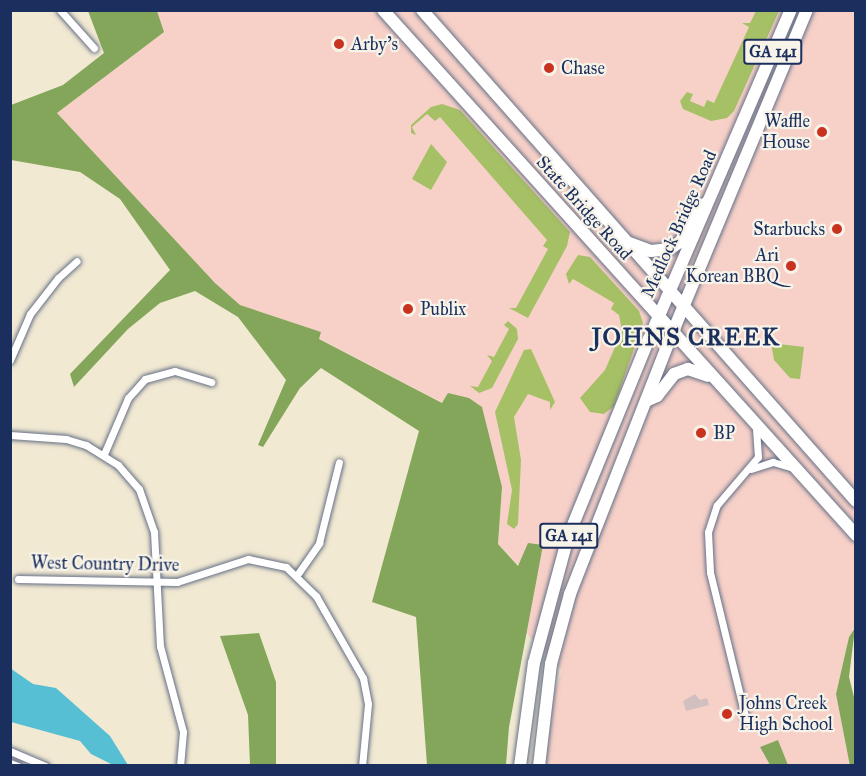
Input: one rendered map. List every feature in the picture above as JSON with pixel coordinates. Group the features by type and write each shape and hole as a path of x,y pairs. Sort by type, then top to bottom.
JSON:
{"highway":[{"name":"State Bridge Road","path":"383,10 855,535"},
{"name":"State Bridge Road","path":"422,10 855,501"},
{"name":"Medlock Bridge Road","path":"520,765 534,663 568,537 658,318 791,10"},
{"name":"Medlock Bridge Road","path":"539,765 551,664 570,594 672,334 807,10"},
{"path":"626,242 651,251 670,249 681,241 695,212 710,201"},
{"path":"646,401 657,396 668,378 682,371 694,370 712,377"}],"street":[{"path":"60,10 94,48"},
{"path":"10,360 30,314 57,278 77,261"},
{"path":"104,454 128,398 145,379 175,371 211,382"},
{"path":"746,720 710,572 708,532 717,505 750,469 761,448 755,425"},
{"path":"10,435 66,440 104,454 129,476 147,505 154,532 160,646 183,732 180,765"},
{"path":"297,575 319,543 339,462"},
{"path":"750,469 773,462 794,468"},
{"name":"West Country Drive","path":"18,579 190,580 225,564 248,559 274,562 297,575 316,596 363,678 368,704 362,765"},
{"path":"10,751 46,765"},
{"path":"10,763 18,765"}],"shaded area":[{"path":"157,11 855,11 856,628 849,637 836,694 850,765 788,765 778,741 760,747 770,765 531,765 562,670 525,632 543,545 519,566 498,544 502,487 443,403 318,338 320,332 240,305 215,283 57,113 163,32"},
{"path":"695,694 700,700 707,698 709,705 686,711 683,701"}],"green space":[{"path":"88,11 157,11 164,32 57,113 215,283 240,305 321,332 319,339 442,403 448,393 469,398 482,407 502,487 498,544 518,566 528,543 543,545 509,727 506,765 427,765 416,617 372,602 419,431 321,368 300,388 263,447 258,445 286,380 238,317 195,291 160,303 128,329 74,387 70,374 170,270 120,199 80,172 11,160 11,105 63,85 104,53"},
{"path":"756,11 779,11 734,111 727,118 711,121 683,109 680,101 687,92 693,94 690,101 704,107 707,100 714,103 749,27 742,23 750,23"},
{"path":"442,104 460,110 570,232 567,246 528,318 509,308 516,308 548,249 543,246 547,240 440,117 435,121 427,114 412,127 416,135 411,133 411,125 431,107"},
{"path":"431,144 447,162 431,190 412,179"},
{"path":"578,255 590,257 639,311 643,323 614,406 604,414 590,412 580,398 605,370 622,331 619,315 611,309 614,303 573,279 569,284 566,274"},
{"path":"508,321 517,329 518,339 492,388 479,393 470,386 478,387 492,361 487,355 494,357 509,329 504,325"},
{"path":"771,343 804,347 800,379 790,378 774,360"},
{"path":"531,349 555,402 550,410 550,402 528,394 514,417 521,460 518,524 514,529 507,524 512,490 495,412 524,350"},
{"path":"855,628 849,677 855,701 856,765 850,766 836,694 849,637"},
{"path":"259,633 276,682 276,765 250,765 248,715 220,636"},
{"path":"778,740 788,765 770,765 760,747"}],"water":[{"path":"10,668 33,684 56,688 110,736 128,765 113,765 91,754 80,741 11,722"}],"place":[{"name":"Arby's","path":"339,44"},
{"name":"Chase","path":"549,68"},
{"name":"Waffle House","path":"822,132"},
{"name":"Starbucks","path":"837,229"},
{"name":"Ari Korean BBQ","path":"791,266"},
{"name":"Publix","path":"408,309"},
{"name":"BP","path":"701,433"},
{"name":"Johns Creek High School","path":"727,714"}],"district":[{"name":"JOHNS CREEK","path":"686,338"}]}
